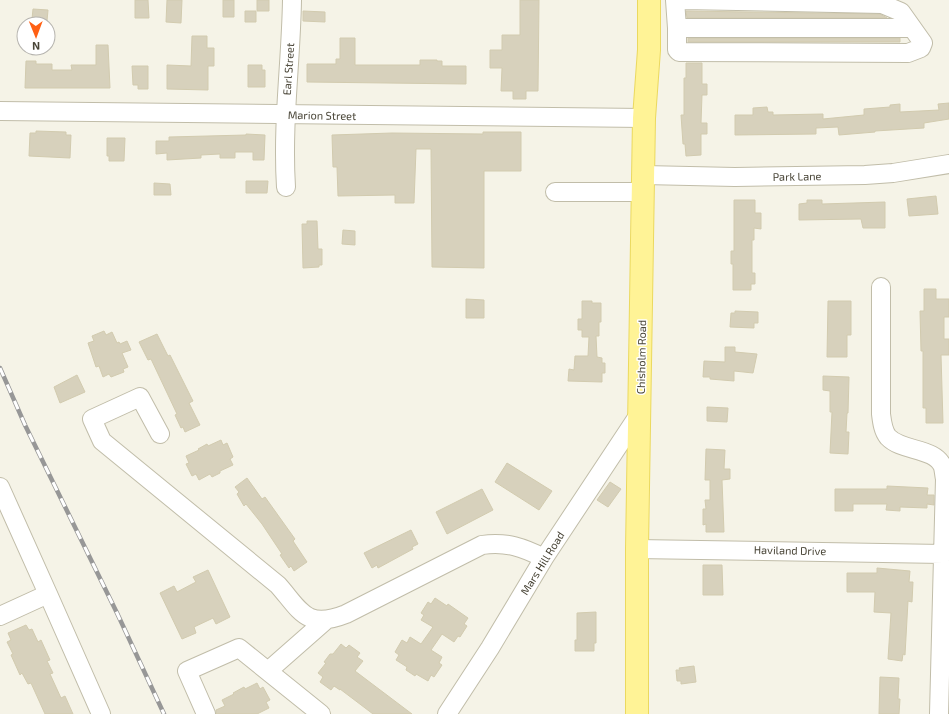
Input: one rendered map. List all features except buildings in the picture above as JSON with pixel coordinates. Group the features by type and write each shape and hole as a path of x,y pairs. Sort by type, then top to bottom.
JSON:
{"main road":[{"name":"Chisholm Road","path":"637,714 644,118 649,50 649,0"}],"street":[{"name":"Earl Street","path":"286,187 284,156 285,115 292,0"},
{"path":"675,0 677,50 680,52 908,53 921,48 923,43 901,12 882,4 684,0"},
{"path":"677,28 907,28 911,26"},
{"name":"Marion Street","path":"0,111 644,118"},
{"name":"Park Lane","path":"555,192 735,176 866,175 894,173 949,164"},
{"path":"881,287 882,426 888,437 897,444 934,456 942,466 945,479 940,714"},
{"path":"160,434 140,397 92,420 102,441 278,585 304,615 314,619 326,620 337,618 356,610 482,545 504,543 518,546 544,558"},
{"name":"Mars Hill Road","path":"447,714 490,648 544,558 640,413"},
{"path":"0,487 101,714"},
{"name":"Haviland Drive","path":"638,548 943,554"},
{"path":"0,616 48,594"},
{"path":"268,671 326,620"},
{"path":"206,714 187,671 239,648 322,714"}],"railway":[{"path":"0,368 25,425 117,613 164,714"}]}
